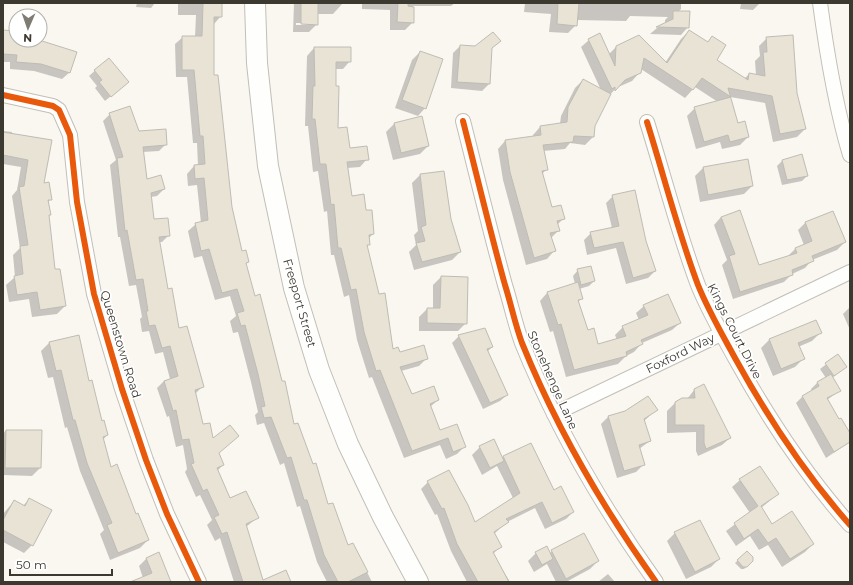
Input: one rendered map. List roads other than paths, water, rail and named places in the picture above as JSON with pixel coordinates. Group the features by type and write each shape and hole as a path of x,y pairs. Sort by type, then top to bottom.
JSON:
{"main road":[{"name":"Freeport Street","path":"255,3 256,63 268,166 294,288 319,370 348,444 383,517 418,582"}],"street":[{"path":"820,3 827,59 842,128 850,155"},
{"name":"Queenstown Road","path":"3,95 53,106 60,110 70,135 77,202 94,294 122,389 146,460 167,514 199,582"},
{"name":"Stonehenge Lane","path":"463,121 498,260 522,342 554,414 597,492 630,546 656,582"},
{"name":"Kings Court Drive","path":"647,122 699,286 722,334 755,395 790,450 850,526"},
{"name":"Foxford Way","path":"554,414 850,272"}]}
